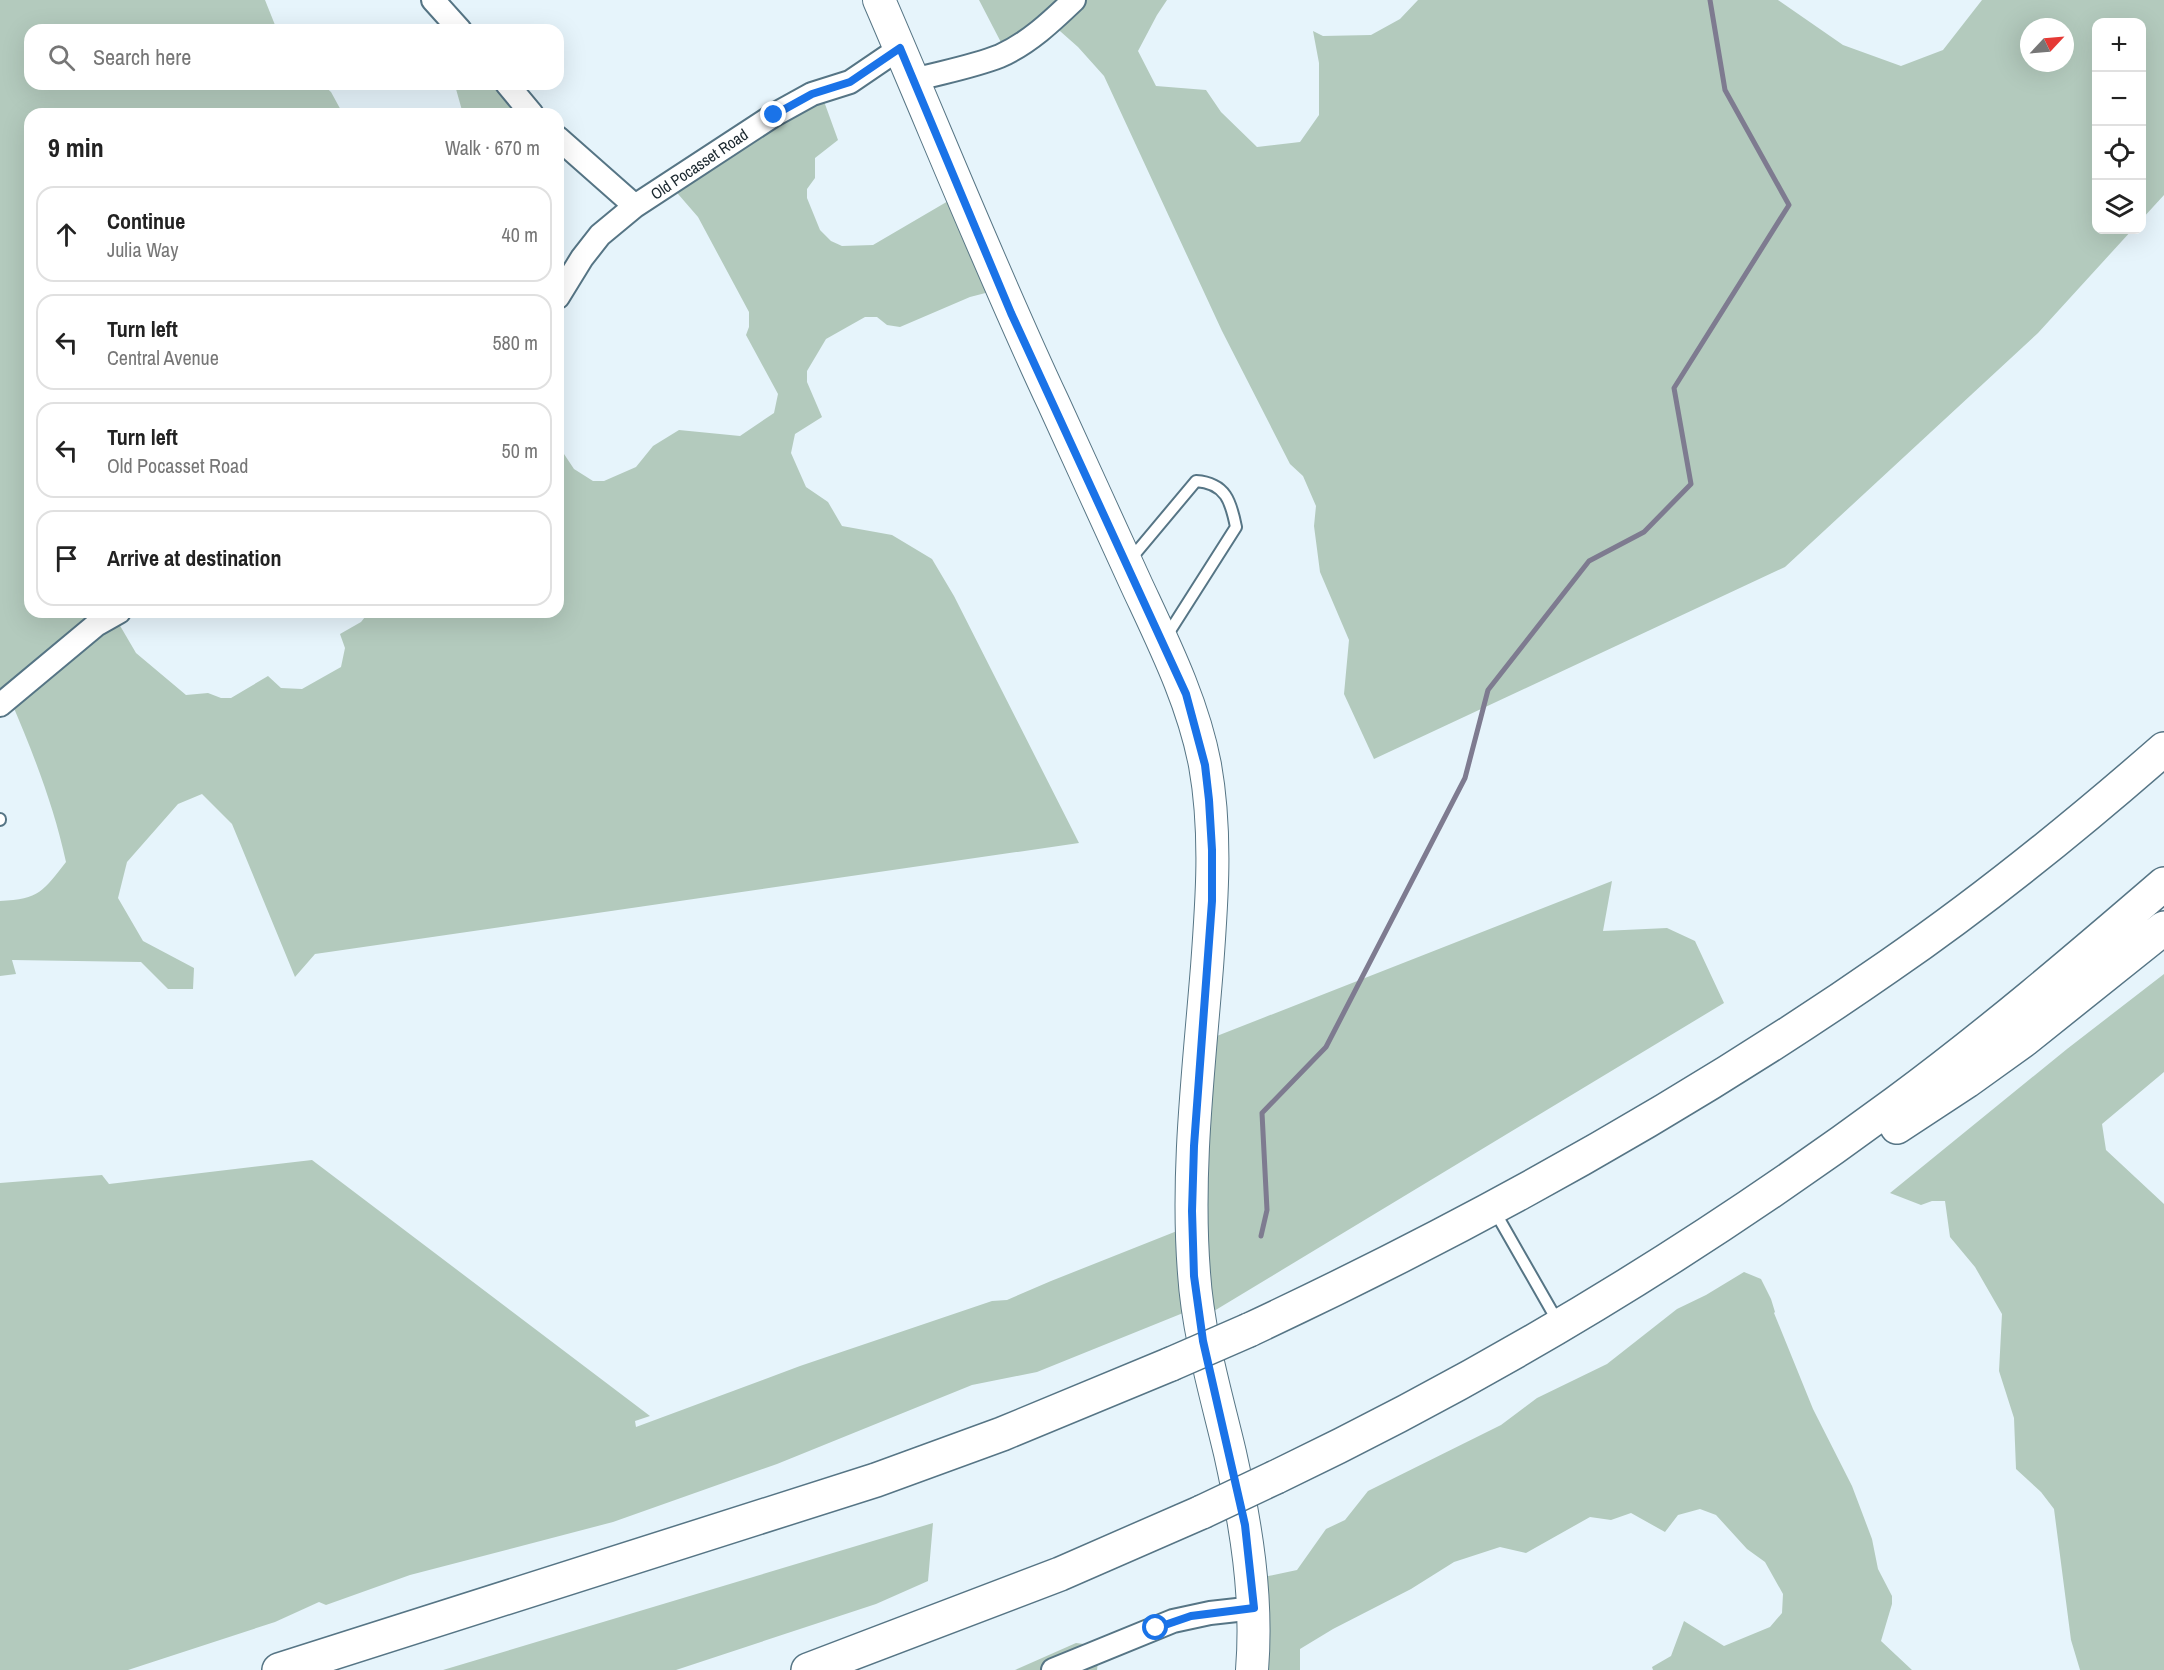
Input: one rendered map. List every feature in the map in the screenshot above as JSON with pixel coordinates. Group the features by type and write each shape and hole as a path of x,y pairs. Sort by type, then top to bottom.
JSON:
{"highway":[{"path":"279,1670 876,1480 1022,1426 1171,1364 1249,1330 1360,1276 1492,1208 1665,1110 1779,1039 1890,965 1998,885 2164,749"},
{"path":"808,1670 1049,1578 1202,1512 1276,1478 1432,1399 1561,1325 1731,1219 1899,1101 2006,1018 2164,884"},
{"path":"1617,1292 1681,1262 1739,1230 1967,1081 2042,1026 2164,928"}],"street":[{"path":"433,0 455,24"},
{"path":"879,0 1011,313 1186,694 1205,765 1212,850 1212,901 1195,1135 1192,1254 1203,1341 1245,1525 1254,1608 1252,1670"},
{"path":"914,80 971,66 1001,55 1045,28 1074,0"},
{"name":"Old Pocasset Road","path":"564,287 600,235 634,206 774,115 812,94 850,82 900,48"},
{"path":"512,90 527,108"},
{"path":"564,143 634,206"},
{"path":"0,705 96,625 108,618"},
{"path":"1053,1670 1173,1621 1210,1612 1254,1608"}],"lane":[{"path":"1127,563 1196,481 1208,482 1218,487 1231,504 1236,527 1163,642"},
{"path":"1492,1208 1561,1325"}],"green space":[{"path":"0,0 265,0 275,24 24,24 24,90 329,90 340,108 24,108 24,618 116,618 136,653 186,695 208,693 221,698 231,698 268,676 281,688 302,689 341,667 345,648 340,634 364,618 564,618 564,454 574,469 593,481 604,481 636,467 653,446 679,430 740,436 774,413 778,394 746,335 749,327 749,312 698,217 672,187 821,93 838,140 815,158 815,178 807,189 807,198 820,230 831,241 842,246 873,245 955,197 997,290 970,297 900,327 887,325 877,317 865,317 826,339 807,371 807,382 822,417 795,434 791,453 806,487 828,502 842,526 892,535 932,559 954,596 1079,843 315,954 295,977 232,824 202,794 178,804 127,862 118,898 143,941 194,968 193,989 168,989 141,962 12,960 16,974 0,976 0,901 24,898 39,892 46,887 66,862 42,780 11,701 0,707"},
{"path":"979,0 1167,0 1138,51 1156,86 1206,90 1221,112 1257,147 1300,142 1319,115 1319,63 1313,31 1323,36 1371,35 1400,19 1418,0 1778,0 1843,45 1901,66 1943,50 1982,0 2164,0 2164,195 2146,215 2146,18 2092,18 2092,234 2128,234 2038,333 1785,567 1374,759 1344,694 1349,640 1320,572 1314,526 1316,506 1303,476 1290,464 1222,331 1104,76 1078,47 1052,24 1006,52"},
{"path":"456,90 513,90 529,108 461,108"},
{"path":"1612,881 1603,931 1667,928 1695,941 1724,1003 1214,1311 1193,1309 1037,1372 972,1385 777,1464 613,1522 410,1575 326,1605 319,1602 275,1622 128,1670 0,1670 0,1183 102,1175 109,1184 312,1160 650,1416 635,1421 636,1427 800,1366 992,1301 1007,1300 1177,1231 1199,1043"},
{"path":"2164,974 2164,1072 2102,1124 2106,1150 2164,1204 2164,1670 2080,1670 2071,1640 2054,1509 2041,1492 2016,1469 2014,1418 1999,1371 2002,1314 1975,1267 1950,1237 1945,1201 1932,1201 1921,1205 1890,1193 2067,1049"},
{"path":"1744,1272 1761,1279 1771,1299 1774,1313 1813,1409 1852,1486 1872,1539 1878,1569 1892,1596 1892,1604 1881,1641 1912,1670 1653,1670 1652,1667 1671,1656 1684,1621 1724,1646 1770,1627 1782,1613 1783,1594 1765,1562 1747,1549 1716,1515 1700,1509 1678,1515 1665,1532 1631,1513 1611,1520 1590,1517 1526,1553 1500,1547 1454,1562 1411,1589 1333,1629 1300,1649 1300,1670 1246,1670 1254,1579 1297,1570 1326,1529 1345,1520 1368,1491 1501,1425 1537,1398 1607,1364 1677,1309"},
{"path":"933,1523 928,1581 876,1604 676,1670 443,1670"},
{"path":"1076,1643 1100,1646 1097,1670 1015,1670"}],"waterway":[{"path":"1261,1236 1267,1210 1262,1113 1326,1047 1465,778 1488,690 1589,561 1644,532 1691,484 1674,388 1789,205 1725,90 1710,0"}],"route":[{"path":"774,115 812,94 850,82 900,48 1011,313 1186,694 1205,765 1212,850 1212,901 1194,1146 1192,1242 1203,1341 1245,1525 1254,1590 1254,1608 1210,1612 1173,1621 1156,1628"}]}
